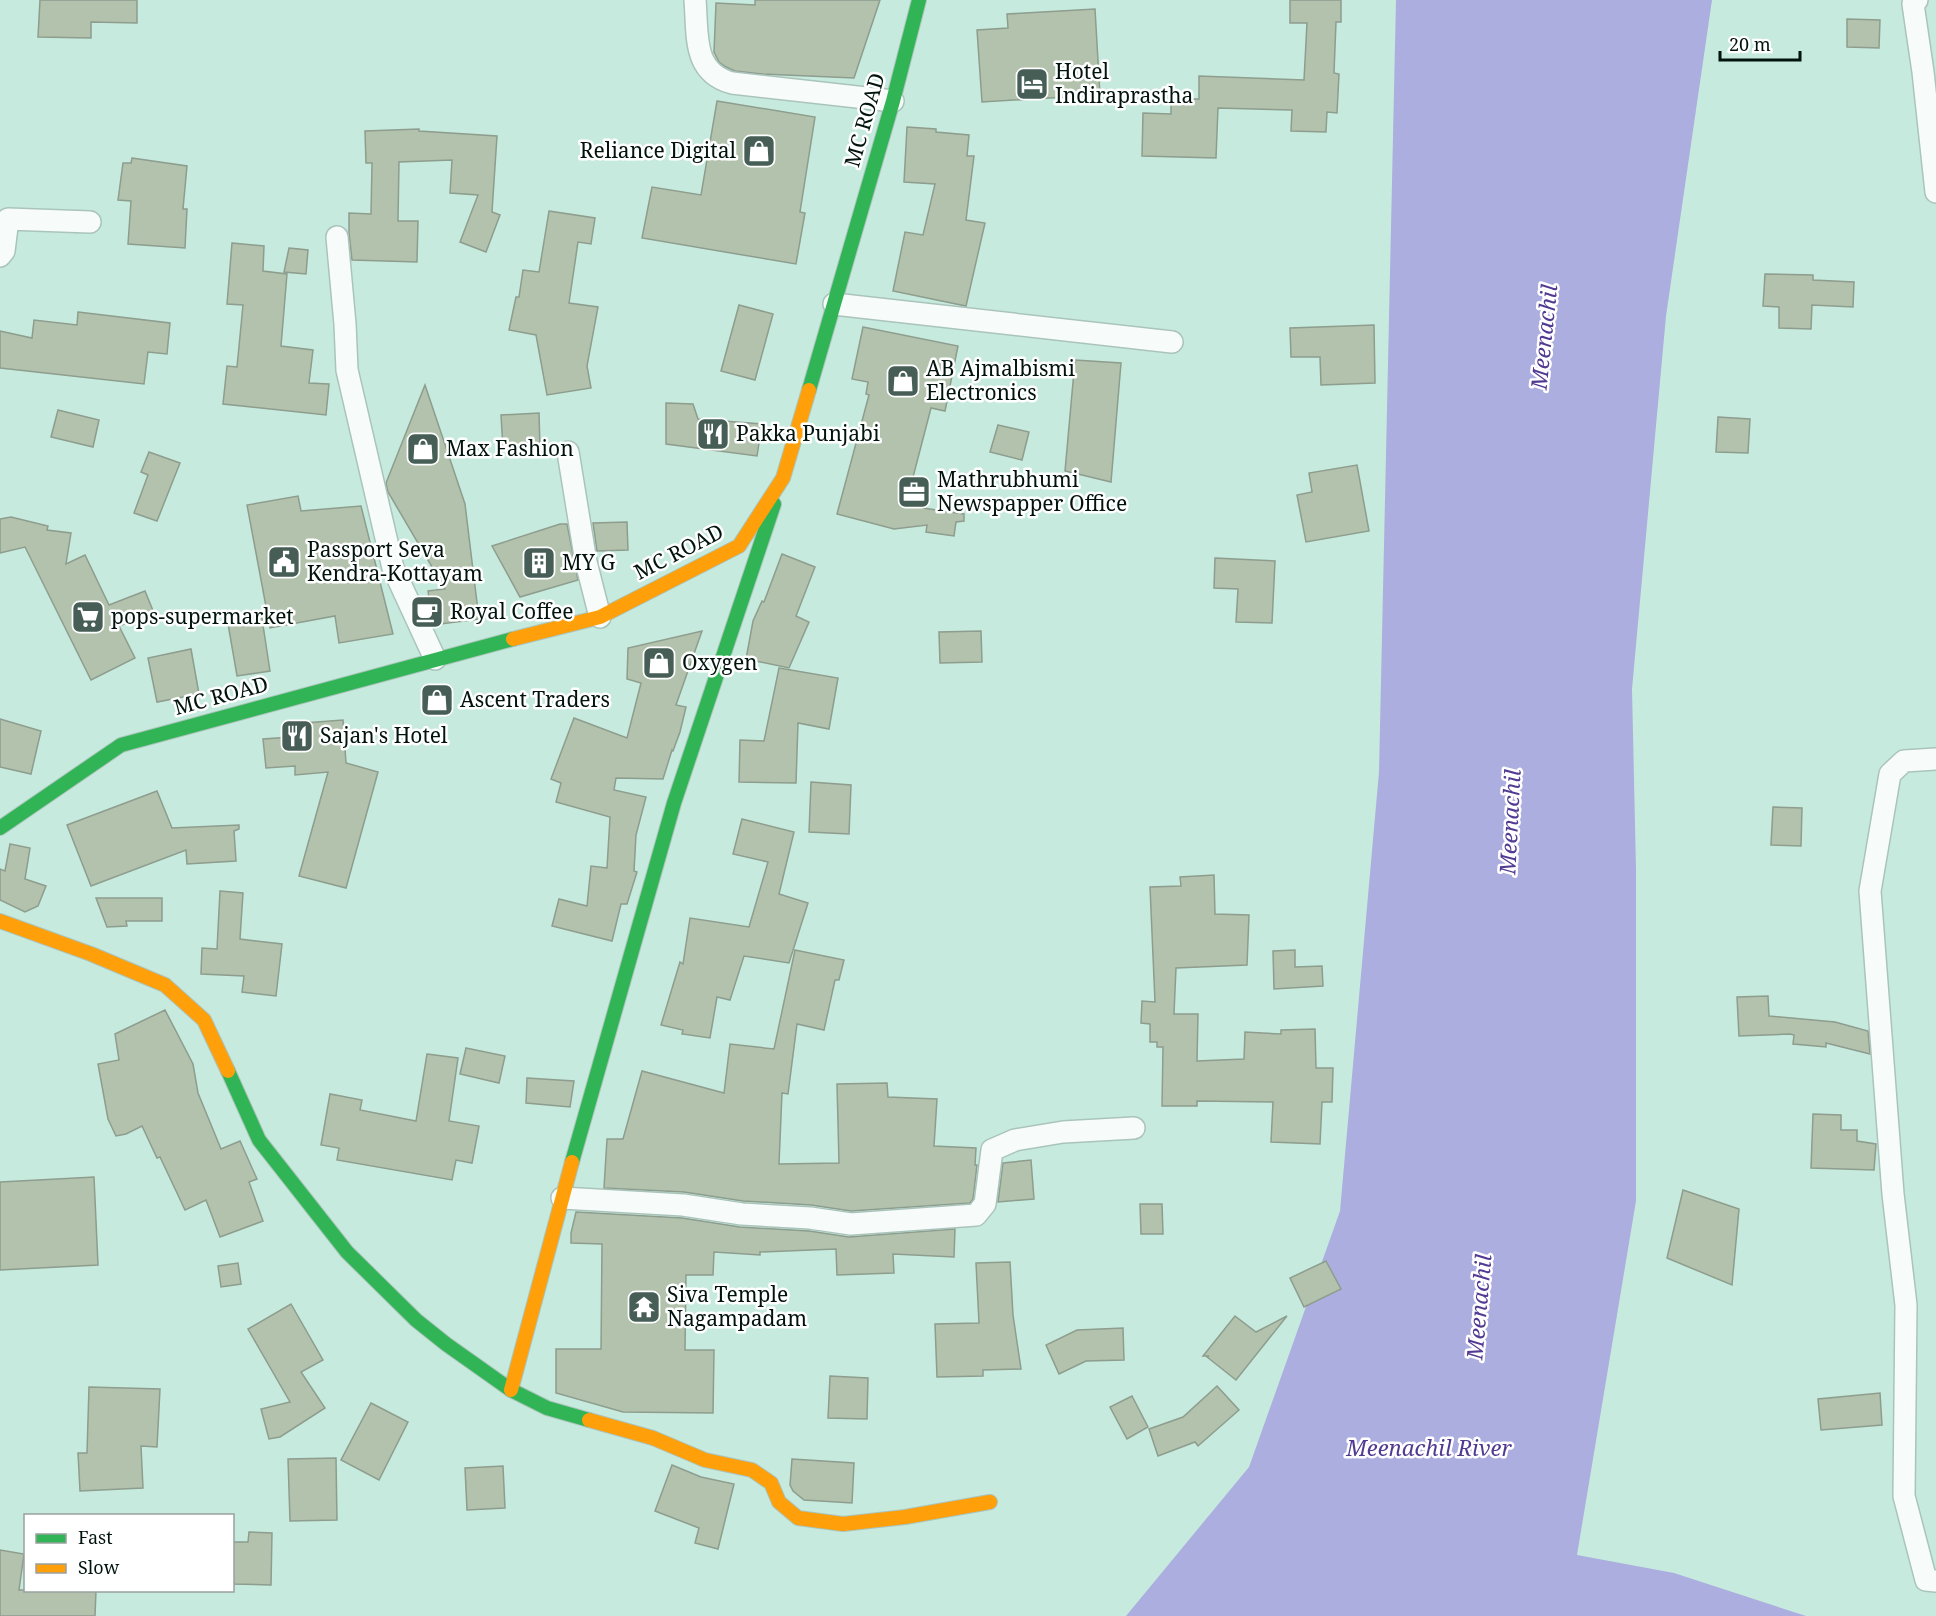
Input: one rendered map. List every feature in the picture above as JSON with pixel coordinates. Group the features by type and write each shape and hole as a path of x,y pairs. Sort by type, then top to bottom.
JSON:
{"street":[{"path":"695,0 703,63 712,75 732,83 892,101"},
{"name":"MC ROAD","path":"0,828 121,745 435,659 600,617 739,546 783,478 919,0"},
{"path":"1917,0 1913,4 1936,192"},
{"path":"0,256 4,251 8,219 90,222"},
{"path":"337,237 347,370 374,487 393,568 435,659"},
{"path":"834,304 1172,342"},
{"path":"568,452 586,562 600,617"},
{"path":"511,1390 562,1198 674,803 783,478"},
{"path":"1936,759 1905,761 1890,774 1870,891 1893,1194 1906,1305 1904,1496 1926,1580 1936,1581"},
{"path":"0,921 91,954 165,985 204,1020 259,1140 347,1251 416,1320 511,1390 547,1408 653,1438 705,1460 752,1470 771,1483 779,1502 798,1518 843,1524 905,1517 990,1502"},
{"path":"562,1198 683,1205 742,1214 810,1218 851,1224 976,1215 985,1204 992,1150 1014,1140 1063,1132 1134,1128"}],"water":[{"name":"Meenachil River","path":"1396,0 1712,0 1666,316 1632,689 1636,870 1636,1201 1577,1555 1674,1573 1806,1616 1126,1616 1249,1467 1340,1211 1379,772"}],"building":[{"path":"40,0 137,0 137,23 91,22 91,38 38,37"},
{"path":"755,0 880,0 854,78 735,71 719,62 714,52 716,3 755,5"},
{"path":"1290,0 1341,0 1341,22 1336,22 1334,73 1339,74 1337,113 1327,112 1326,132 1291,131 1292,110 1218,108 1216,158 1142,156 1143,113 1171,114 1171,99 1199,99 1199,76 1304,80 1307,23 1290,23"},
{"path":"1095,9 1100,95 982,102 977,30 1008,28 1007,14"},
{"path":"1847,19 1880,20 1879,48 1847,47"},
{"path":"717,101 815,117 800,212 805,213 796,264 642,238 652,187 701,195"},
{"path":"907,127 969,135 967,156 974,156 966,220 985,223 966,306 893,291 905,232 923,235 935,184 904,182"},
{"path":"419,129 419,131 497,136 492,212 500,215 486,252 460,242 478,195 450,193 452,160 399,162 398,221 418,221 417,262 352,260 349,213 371,214 372,163 366,163 365,131"},
{"path":"132,158 187,166 183,209 187,209 185,248 128,244 131,201 118,200 123,163 131,163"},
{"path":"549,211 595,218 591,244 578,242 569,303 598,307 587,366 591,388 547,395 536,335 509,330 516,297 519,297 523,270 539,272"},
{"path":"232,243 264,246 263,271 287,274 281,346 313,350 309,383 329,384 326,415 223,404 227,366 237,367 243,305 227,304"},
{"path":"289,248 308,250 306,274 284,272"},
{"path":"1765,274 1813,275 1813,280 1854,282 1853,307 1812,305 1811,329 1779,328 1779,307 1763,306"},
{"path":"739,305 773,314 755,380 721,371"},
{"path":"78,312 170,323 167,354 148,352 144,384 0,368 0,331 32,338 34,320 77,325"},
{"path":"1374,325 1375,383 1321,385 1320,357 1291,357 1290,328"},
{"path":"863,327 958,346 945,411 931,408 906,504 923,503 923,508 964,514 964,521 956,522 954,536 926,532 927,525 894,529 837,514 869,395 866,394 868,382 852,379"},
{"path":"1075,360 1121,363 1111,482 1065,471"},
{"name":"Max Fashion","path":"425,385 465,504 479,619 433,625 428,591 445,589 388,492 386,483"},
{"name":"Pakka Punjabi","path":"666,403 693,404 698,419 762,424 757,456 666,444"},
{"path":"58,410 99,420 93,447 51,437"},
{"path":"539,413 540,448 503,449 501,415"},
{"path":"1718,417 1750,419 1748,453 1716,452"},
{"path":"998,425 1029,432 1022,460 990,452"},
{"path":"149,452 180,463 157,521 134,513 148,475 141,472"},
{"path":"1357,465 1369,531 1306,542 1297,495 1312,492 1309,473"},
{"path":"298,496 301,511 361,506 393,634 339,643 335,616 270,628 247,505"},
{"name":"pops-supermarket","path":"11,517 48,526 47,530 71,533 66,564 85,555 109,605 145,591 154,613 119,626 135,658 91,680 25,547 0,553 0,519"},
{"path":"627,522 628,550 597,551 593,523"},
{"name":"MY G","path":"560,524 567,524 578,580 520,597 492,546"},
{"path":"782,554 815,567 796,616 809,622 789,668 746,659 753,621 762,601 764,602"},
{"path":"1215,558 1275,561 1272,623 1236,622 1238,589 1214,588"},
{"path":"261,612 270,671 237,676 227,618"},
{"path":"702,631 676,705 686,707 680,732 663,779 616,778 614,790 646,797 636,835 634,871 637,872 627,904 621,904 612,941 552,926 559,899 587,906 591,866 607,868 610,817 556,802 561,783 551,779 574,718 627,738 641,683 627,679 628,648"},
{"path":"981,631 982,662 940,663 939,632"},
{"path":"191,649 199,694 157,702 148,658"},
{"path":"779,668 838,678 829,729 798,723 796,783 739,782 740,740 764,741"},
{"path":"0,719 41,731 31,774 0,767"},
{"path":"343,720 346,763 378,772 346,888 299,876 328,772 295,775 295,766 266,768 263,739 291,737 290,724"},
{"path":"811,782 851,785 849,834 809,832"},
{"path":"157,791 172,828 239,825 239,829 234,831 236,861 187,864 186,850 91,886 67,825"},
{"path":"1773,807 1802,808 1801,846 1771,845"},
{"path":"742,819 794,832 779,894 808,903 789,963 744,956 730,1000 717,997 710,1038 682,1034 683,1030 661,1025 680,962 683,964 690,918 749,927 768,862 733,854"},
{"path":"10,844 30,848 25,879 46,886 38,906 25,912 0,900 0,869 5,871"},
{"path":"1214,875 1215,914 1249,915 1247,965 1176,968 1174,1014 1198,1014 1197,1061 1244,1059 1245,1032 1281,1034 1281,1030 1315,1029 1316,1068 1333,1068 1332,1102 1322,1102 1320,1144 1271,1142 1273,1102 1197,1101 1197,1106 1162,1106 1163,1047 1157,1047 1157,1042 1150,1042 1150,1024 1141,1023 1142,1001 1155,1002 1150,887 1181,886 1180,877"},
{"path":"220,891 243,893 240,939 282,944 276,996 242,992 244,976 201,974 202,948 217,949"},
{"path":"96,898 162,898 162,921 126,921 127,926 107,927"},
{"path":"795,950 844,960 839,980 835,980 824,1030 797,1024 788,1094 782,1093 779,1164 839,1163 837,1084 887,1083 888,1097 937,1099 934,1146 976,1148 975,1165 977,1165 973,1199 970,1203 851,1211 811,1205 743,1201 684,1192 604,1188 607,1139 623,1139 642,1071 724,1093 730,1044 774,1049"},
{"path":"1295,950 1295,967 1322,966 1323,986 1274,989 1273,951"},
{"path":"1768,996 1769,1016 1835,1022 1868,1031 1870,1054 1826,1043 1826,1047 1793,1044 1794,1035 1790,1034 1739,1036 1737,997"},
{"path":"165,1010 193,1064 198,1093 221,1149 240,1141 257,1179 249,1182 263,1221 220,1237 206,1200 185,1210 160,1157 157,1158 142,1126 116,1136 108,1119 98,1064 119,1060 115,1034"},
{"path":"466,1048 505,1056 499,1083 460,1074"},
{"path":"427,1054 458,1058 449,1121 479,1126 472,1163 456,1160 452,1180 337,1160 339,1148 321,1145 330,1094 362,1100 360,1110 416,1121"},
{"path":"527,1078 574,1081 570,1107 526,1103"},
{"path":"1813,1114 1841,1115 1841,1130 1857,1130 1857,1141 1876,1144 1874,1170 1811,1168"},
{"path":"1031,1160 1034,1199 998,1202 1003,1163"},
{"path":"94,1177 98,1265 0,1270 0,1182"},
{"path":"1683,1190 1739,1209 1732,1285 1667,1258"},
{"path":"1140,1204 1162,1204 1163,1234 1141,1234"},
{"path":"576,1212 682,1218 740,1227 809,1231 849,1237 955,1229 954,1257 893,1254 894,1273 837,1275 836,1249 760,1252 760,1255 714,1252 713,1275 686,1275 685,1350 714,1350 713,1413 623,1412 556,1393 556,1349 601,1349 602,1244 571,1243"},
{"path":"1326,1261 1341,1289 1304,1307 1290,1278"},
{"path":"1010,1262 1013,1315 1021,1369 983,1370 983,1376 937,1377 935,1324 979,1323 976,1263"},
{"path":"238,1263 241,1284 221,1287 218,1266"},
{"path":"291,1304 323,1360 301,1372 325,1408 280,1437 269,1439 261,1409 290,1402 248,1329"},
{"path":"1235,1316 1256,1332 1287,1316 1236,1380 1207,1357 1209,1356 1203,1356"},
{"path":"1123,1328 1124,1360 1086,1361 1059,1374 1046,1345 1077,1330"},
{"path":"830,1376 868,1378 867,1419 828,1418"},
{"path":"1217,1386 1239,1410 1198,1446 1195,1442 1158,1456 1149,1429 1183,1417"},
{"path":"89,1387 160,1389 157,1447 141,1446 143,1488 80,1491 78,1453 87,1453"},
{"path":"1880,1393 1882,1425 1821,1430 1818,1399"},
{"path":"1132,1396 1148,1427 1127,1439 1110,1407"},
{"path":"371,1403 408,1422 379,1480 341,1460"},
{"path":"336,1458 337,1520 290,1521 288,1459"},
{"path":"792,1459 854,1463 852,1503 804,1500 793,1491 790,1485"},
{"path":"672,1465 701,1477 734,1484 718,1549 695,1543 699,1528 655,1511"},
{"path":"503,1466 505,1508 467,1510 465,1468"},
{"path":"249,1532 272,1533 271,1585 234,1584 234,1542 248,1542"},
{"path":"0,1550 24,1554 19,1590 24,1590 24,1592 96,1592 95,1616 0,1616"}],"traffic: fast":[{"path":"809,390 893,101 919,0"},
{"path":"572,1162 674,803 774,504"},
{"path":"0,828 121,745 513,639"},
{"path":"228,1071 259,1140 347,1252 416,1320 511,1390 547,1408 589,1420"}],"traffic: slow":[{"path":"513,639 600,617 739,546 783,478 809,390"},
{"path":"0,921 91,954 165,985 204,1020 228,1071"},
{"path":"511,1390 572,1162"},
{"path":"589,1420 653,1438 705,1460 752,1470 771,1483 779,1502 798,1518 843,1524 905,1517 990,1502"}],"place":[{"name":"Hotel Indiraprastha","path":"1032,84"},
{"name":"Reliance Digital","path":"759,151"},
{"name":"AB Ajmalbismi Electronics","path":"903,381"},
{"name":"Pakka Punjabi","path":"713,434"},
{"name":"Max Fashion","path":"423,449"},
{"name":"Mathrubhumi Newspapper Office","path":"914,492"},
{"name":"Passport Seva Kendra-Kottayam","path":"284,562"},
{"name":"MY G","path":"539,563"},
{"name":"Royal Coffee","path":"427,612"},
{"name":"pops-supermarket","path":"88,617"},
{"name":"Oxygen","path":"659,663"},
{"name":"Ascent Traders","path":"437,700"},
{"name":"Sajan's Hotel","path":"297,736"},
{"name":"Siva Temple Nagampadam","path":"644,1307"}],"water label":[{"name":"Meenachil","path":"1544,337"},
{"name":"Meenachil","path":"1510,822"},
{"name":"Meenachil","path":"1479,1307"}]}
